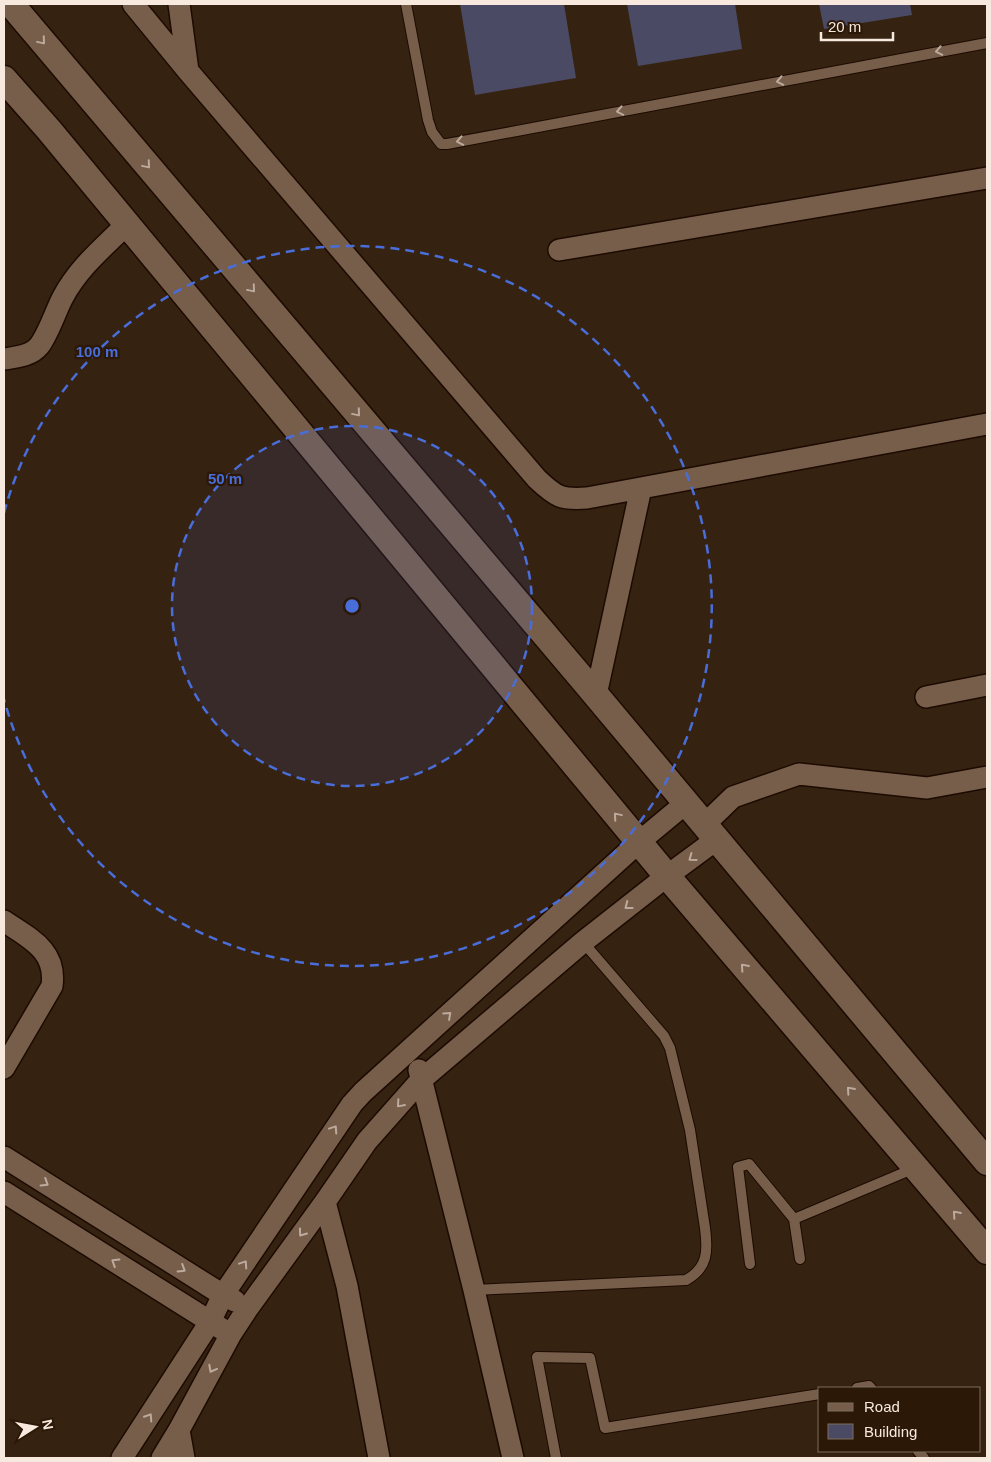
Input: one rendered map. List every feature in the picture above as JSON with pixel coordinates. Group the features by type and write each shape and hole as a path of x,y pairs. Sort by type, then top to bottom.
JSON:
{"street":[{"path":"11,4 596,695 987,1162"},
{"path":"133,4 530,472 549,491 561,498 579,499 987,424"},
{"path":"180,4 188,71"},
{"path":"4,80 49,130 638,842 987,1251"},
{"path":"559,250 987,178"},
{"path":"4,359 31,353 39,346 75,277 87,262 127,224"},
{"path":"596,695 641,488"},
{"path":"926,696 987,685"},
{"path":"162,1458 231,1334 367,1141 421,1080 584,942 667,876 711,832 733,797 799,774 927,788 987,777"},
{"path":"122,1458 210,1322 223,1295 343,1116 363,1092 638,842 686,803"},
{"path":"4,921 41,947 50,960 54,978 52,986 4,1068"},
{"path":"414,1046 514,1458"},
{"path":"4,1157 223,1295 248,1308"},
{"path":"4,1192 231,1334"},
{"path":"325,1202 347,1286 379,1458"},
{"path":"179,1430 184,1458"}],"lane":[{"path":"406,4 428,120 432,132 441,144 987,42"},
{"path":"474,1290 686,1280 695,1275 702,1266 707,1248 706,1228 690,1130 670,1048 664,1036 584,942"},
{"path":"750,1264 738,1167 749,1164 794,1219 800,1259"},
{"path":"794,1219 916,1168"},
{"path":"556,1458 538,1356 590,1358 605,1428 818,1394"}],"building":[{"path":"460,4 564,4 576,78 475,95"},
{"path":"627,4 735,4 742,49 638,66"},
{"path":"819,4 910,4 912,15 824,29"}]}
